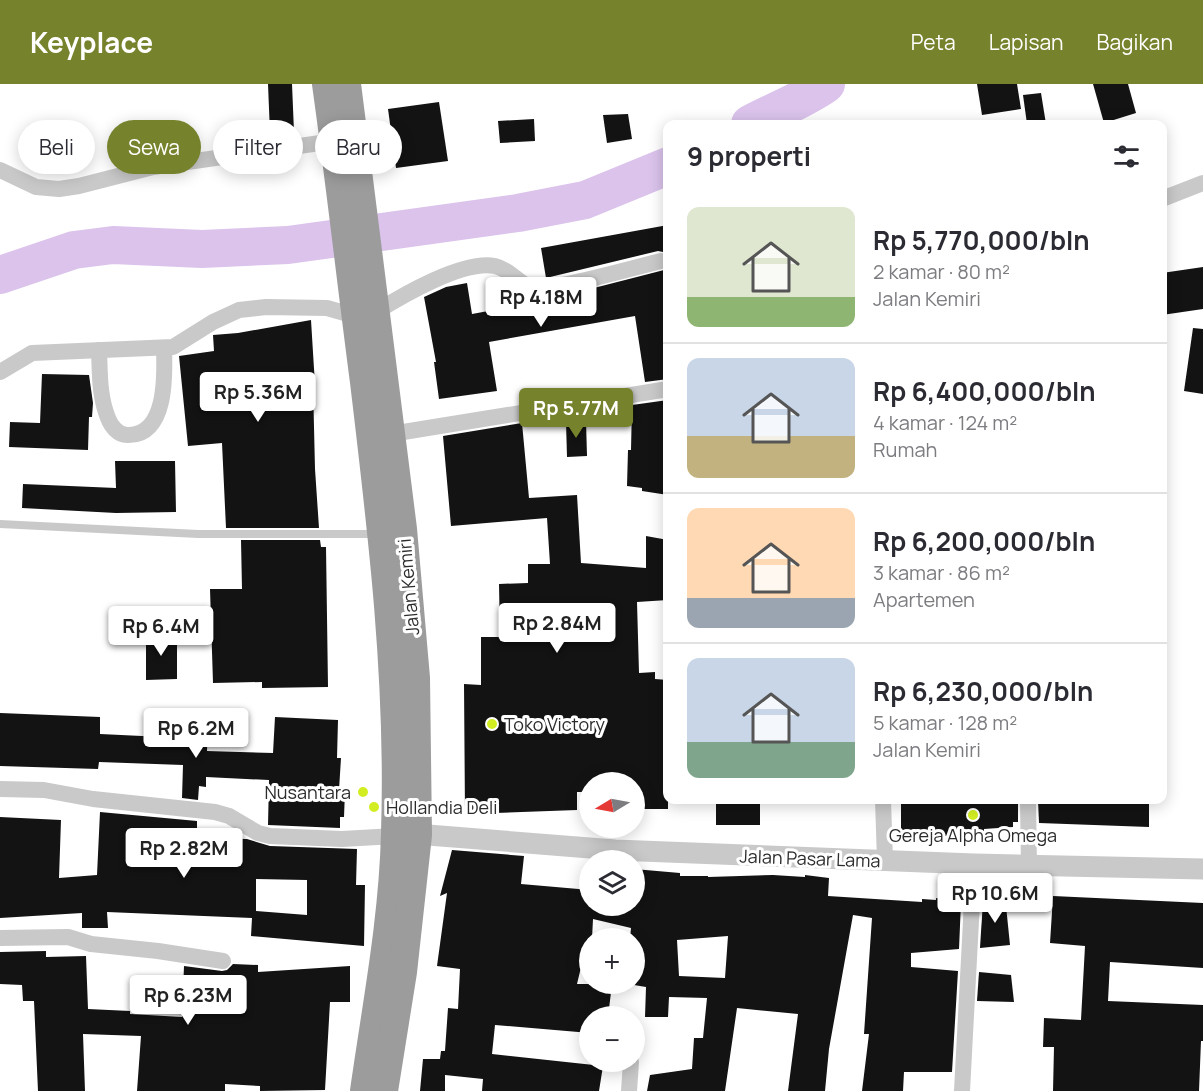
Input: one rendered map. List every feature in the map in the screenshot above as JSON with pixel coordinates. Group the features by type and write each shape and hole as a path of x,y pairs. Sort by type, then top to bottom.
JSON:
{"highway":[{"name":"Jalan Kemiri","path":"327,84 338,120"},
{"name":"Jalan Kemiri","path":"345,120 347,84"},
{"name":"Jalan Kemiri","path":"348,174 365,306 407,836 387,929 364,1091"},
{"name":"Jalan Kemiri","path":"365,306 391,434 404,529 416,678 407,836 404,961 384,1091"}],"street":[{"path":"0,170 36,187 59,189 153,167 315,143"},
{"path":"1167,197 1203,183"},
{"path":"0,372 32,353 172,347 213,322 239,310 266,307 365,306 456,272 479,267 494,266 502,269 521,284 541,290 661,261"},
{"path":"99,350 101,396 108,420 116,432 126,435 142,432 158,416 165,377 164,348"},
{"path":"391,434 663,390"},
{"path":"0,789 44,790 93,799 215,812 229,816 258,833 270,836 342,839 407,836"},
{"path":"883,804 885,861"},
{"path":"1028,804 1029,866"},
{"name":"Jalan Pasar Lama","path":"407,836 615,850 1029,866 1203,869"},
{"path":"962,1091 974,864"},
{"path":"0,938 68,937 91,944 223,961"},
{"path":"629,1091 630,1072"}],"lane":[{"path":"0,524 198,534 383,534"}],"building":[{"path":"268,84 292,84 294,120 269,120"},
{"path":"977,84 1017,84 1021,109 982,115"},
{"path":"1093,84 1128,84 1136,113 1114,120 1103,120"},
{"path":"1041,93 1045,120 1026,120 1023,95"},
{"path":"439,102 448,161 402,167 402,120 389,120 388,109"},
{"path":"628,114 632,139 607,143 603,115"},
{"path":"534,119 535,141 500,143 498,121"},
{"path":"663,226 663,252 658,251 546,278 541,248"},
{"path":"1203,267 1203,309 1167,314 1167,272"},
{"path":"663,270 663,380 645,382 635,316 489,342 497,391 439,399 434,362 436,362 424,297 446,287 467,283 472,314 527,304 525,296 551,299"},
{"path":"311,320 319,528 226,528 222,443 188,446 179,356 214,351 213,335 238,333"},
{"path":"1193,328 1203,329 1203,394 1184,391"},
{"path":"42,374 89,375 93,403 92,417 89,417 88,450 9,447 10,422 40,423"},
{"path":"663,401 663,494 627,486 632,405"},
{"path":"586,421 587,456 567,457 566,422"},
{"path":"522,423 529,498 577,495 581,563 646,568 646,536 663,539 663,600 637,602 639,673 655,672 655,679 663,680 663,804 668,804 668,809 645,809 645,772 579,772 577,810 465,814 464,684 481,685 481,637 500,637 499,584 528,583 528,564 550,564 547,518 451,526 443,436"},
{"path":"115,461 175,461 176,512 116,513 22,508 23,484 116,488"},
{"path":"241,540 320,540 321,547 326,547 328,687 262,688 262,682 213,683 210,589 242,589"},
{"path":"177,635 177,679 146,680 146,636"},
{"path":"0,713 100,717 100,734 184,738 185,713 208,714 207,751 273,753 275,717 338,720 337,758 341,758 339,790 345,791 344,817 340,817 340,828 268,825 269,780 206,777 206,787 199,786 198,800 182,798 183,765 99,762 98,769 0,766"},
{"path":"716,804 760,804 760,825 716,825"},
{"path":"901,804 1018,804 1018,822 1013,822 1013,827 984,829 984,835 932,836 932,839 901,837"},
{"path":"1038,804 1149,804 1149,827 1039,823"},
{"path":"100,812 197,821 197,838 247,839 270,846 357,849 356,885 365,885 364,946 251,936 252,918 107,912 108,928 82,928 82,913 0,918 0,817 61,820 59,878 97,875","holes":["256,879 307,880 307,915 256,911"]},
{"path":"452,850 524,856 521,884 579,889 579,916 645,916 645,870 680,873 680,876 708,877 773,875 805,877 805,875 829,878 828,896 922,902 922,899 936,900 936,898 961,902 959,949 911,953 911,967 958,971 952,1072 904,1072 903,1091 862,1091 869,1034 864,1034 872,918 853,915 829,1049 825,1091 788,1091 798,1014 737,1008 725,1091 647,1091 650,1075 692,1069 694,1038 703,1038 707,998 669,997 668,1017 645,1017 645,928 631,928 593,919 593,928 579,928 577,984 579,984 579,994 611,994 609,1006 579,1006 579,1032 495,1025 492,1054 579,1063 579,1072 602,1072 599,1091 482,1091 483,1079 445,1075 445,1091 420,1091 423,1059 440,1059 441,1051 445,1051 448,1008 458,1009 460,969 437,966 447,893 440,896","holes":["728,936 725,978 679,976 677,940"]},
{"path":"1005,896 1010,945 980,948 983,901"},
{"path":"1053,896 1203,903 1203,968 1110,962 1108,1001 1203,1005 1199,1091 1053,1091 1054,1047 1043,1047 1044,1018 1081,1020 1085,946 1050,943"},
{"path":"46,951 46,957 86,956 88,1009 182,1017 184,966 222,971 227,970 233,964 258,965 258,972 350,966 350,1002 330,1002 325,1090 260,1091 260,1086 225,1084 225,1091 137,1091 141,1036 83,1034 85,1091 38,1091 34,1001 23,1001 22,985 0,984 0,952"},
{"path":"979,972 1011,975 1014,1002 977,1001"}],"waterway":[{"path":"758,120 826,84"},
{"path":"0,275 74,250 113,245 202,249 288,245 518,213 585,200 663,168"}],"place":[{"name":"Toko Victory","path":"492,724"},
{"name":"Nusantara","path":"363,792"},
{"name":"Hollandia Deli","path":"374,807"},
{"name":"Gereja Alpha Omega","path":"973,815"}]}
